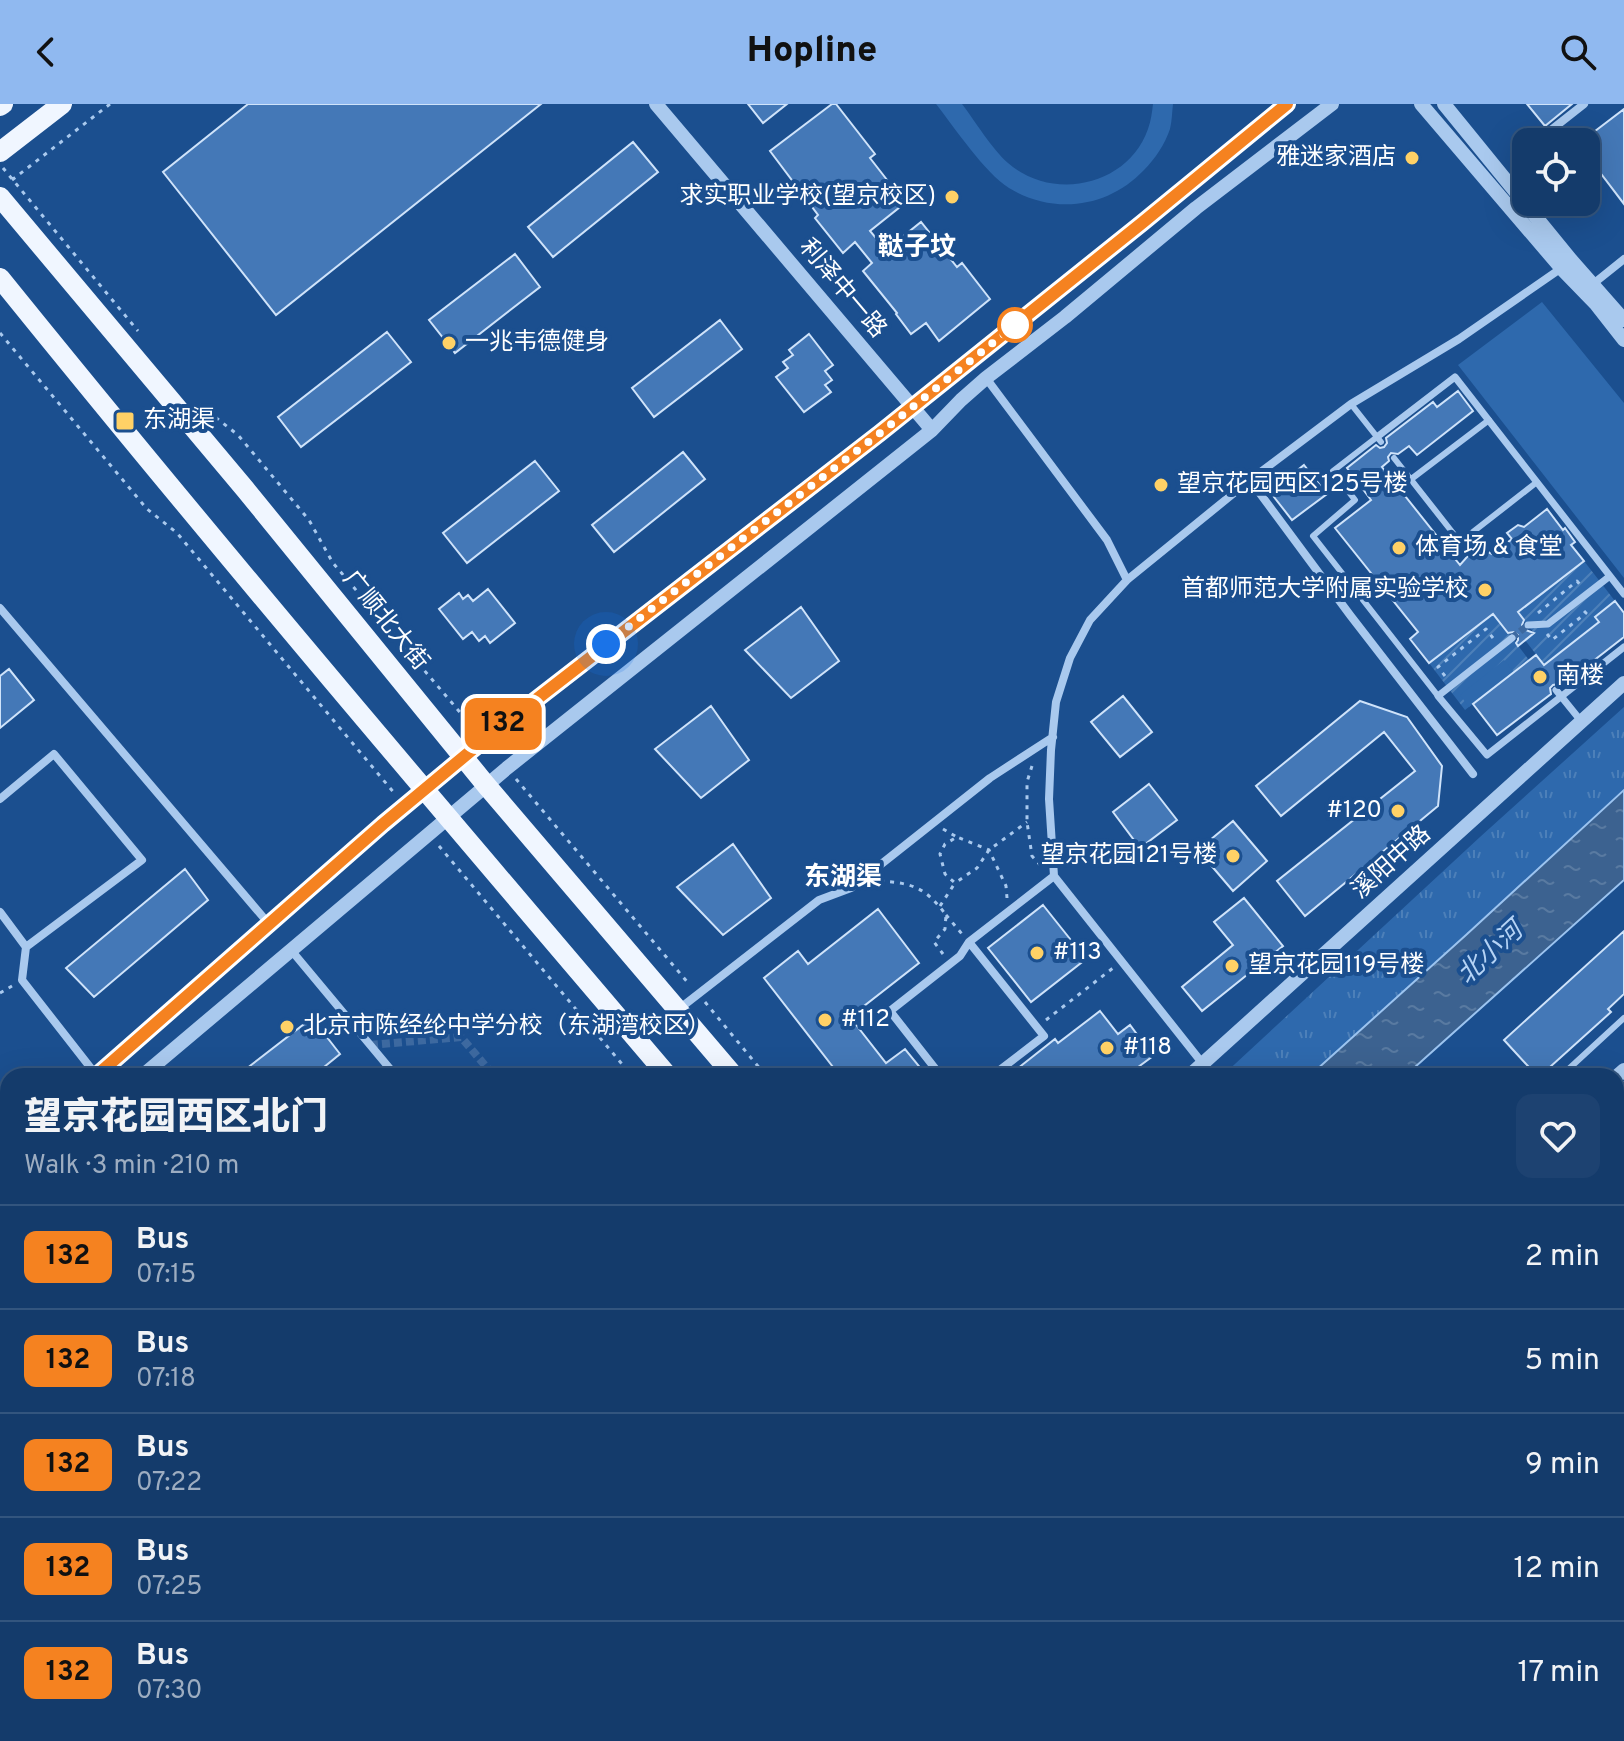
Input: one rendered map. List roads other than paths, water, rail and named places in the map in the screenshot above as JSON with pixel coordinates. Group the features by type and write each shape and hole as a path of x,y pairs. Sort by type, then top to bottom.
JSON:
{"main road":[{"path":"0,152 62,104"},
{"name":"广顺北大街","path":"0,197 245,489 486,785 727,1068"},
{"path":"0,278 128,436 661,1068"}],"street":[{"name":"利泽中一路","path":"656,104 932,430"},
{"path":"105,1068 463,757 912,407 1287,104"},
{"path":"151,1068 486,785 932,430 986,378 1196,208 1332,104"},
{"path":"1421,104 1567,264 1593,284 1624,320"},
{"path":"1444,104 1624,340"},
{"path":"1554,128 1584,104"},
{"path":"1593,284 1624,259"},
{"path":"1203,1064 1053,876 1049,799 1053,737 1056,702 1070,658 1090,620 1127,580 1250,480 1351,404 1459,339 1567,264"},
{"path":"1379,439 1455,377 1624,594"},
{"path":"986,378 1107,540 1127,580"},
{"path":"1250,480 1473,774"},
{"path":"1528,625 1548,624 1610,576"},
{"path":"0,608 269,924"},
{"path":"1512,638 1438,696 1487,755 1559,693 1624,647"},
{"name":"溪阳中路","path":"1198,1068 1624,683"},
{"path":"1559,693 1581,721"},
{"path":"678,1009 819,900 851,888 990,778 1053,737"},
{"path":"0,799 54,754 142,860 26,947"},
{"path":"935,1068 890,1011 960,956 969,942 1053,876"},
{"path":"0,912 26,947 22,980 90,1068"},
{"path":"969,942 1044,1036 1002,1068"},
{"path":"291,950 389,1068"}],"lane":[{"path":"1351,404 1379,439 1333,471 1355,500 1313,536 1438,696"},
{"path":"1410,480 1489,420"},
{"path":"1394,458 1460,542 1537,482"},
{"path":"1572,1068 1624,1018"}],"water":[{"name":"北小河","path":"1624,790 1624,880 1414,1068 1318,1068"}],"tunnel":[{"path":"1512,638 1528,625"},
{"path":"370,1045 461,1037 487,1068"}],"place":[{"name":"雅迷家酒店","path":"1412,158"},
{"name":"求实职业学校(望京校区)","path":"952,197"},
{"name":"一兆韦德健身","path":"449,343"},
{"name":"东湖渠","path":"125,421"},
{"name":"望京花园西区125号楼","path":"1161,485"},
{"name":"体育场 & 食堂","path":"1399,548"},
{"name":"首都师范大学附属实验学校","path":"1485,590"},
{"name":"南楼","path":"1540,677"},
{"name":"#120","path":"1398,811"},
{"name":"望京花园121号楼","path":"1233,856"},
{"name":"#113","path":"1037,953"},
{"name":"望京花园119号楼","path":"1232,966"},
{"name":"#112","path":"825,1020"},
{"name":"北京市陈经纶中学分校（东湖湾校区）","path":"287,1027"},
{"name":"#118","path":"1107,1048"}],"district":[{"name":"鞑子坟","path":"917,248"},
{"name":"东湖渠","path":"843,878"}]}
